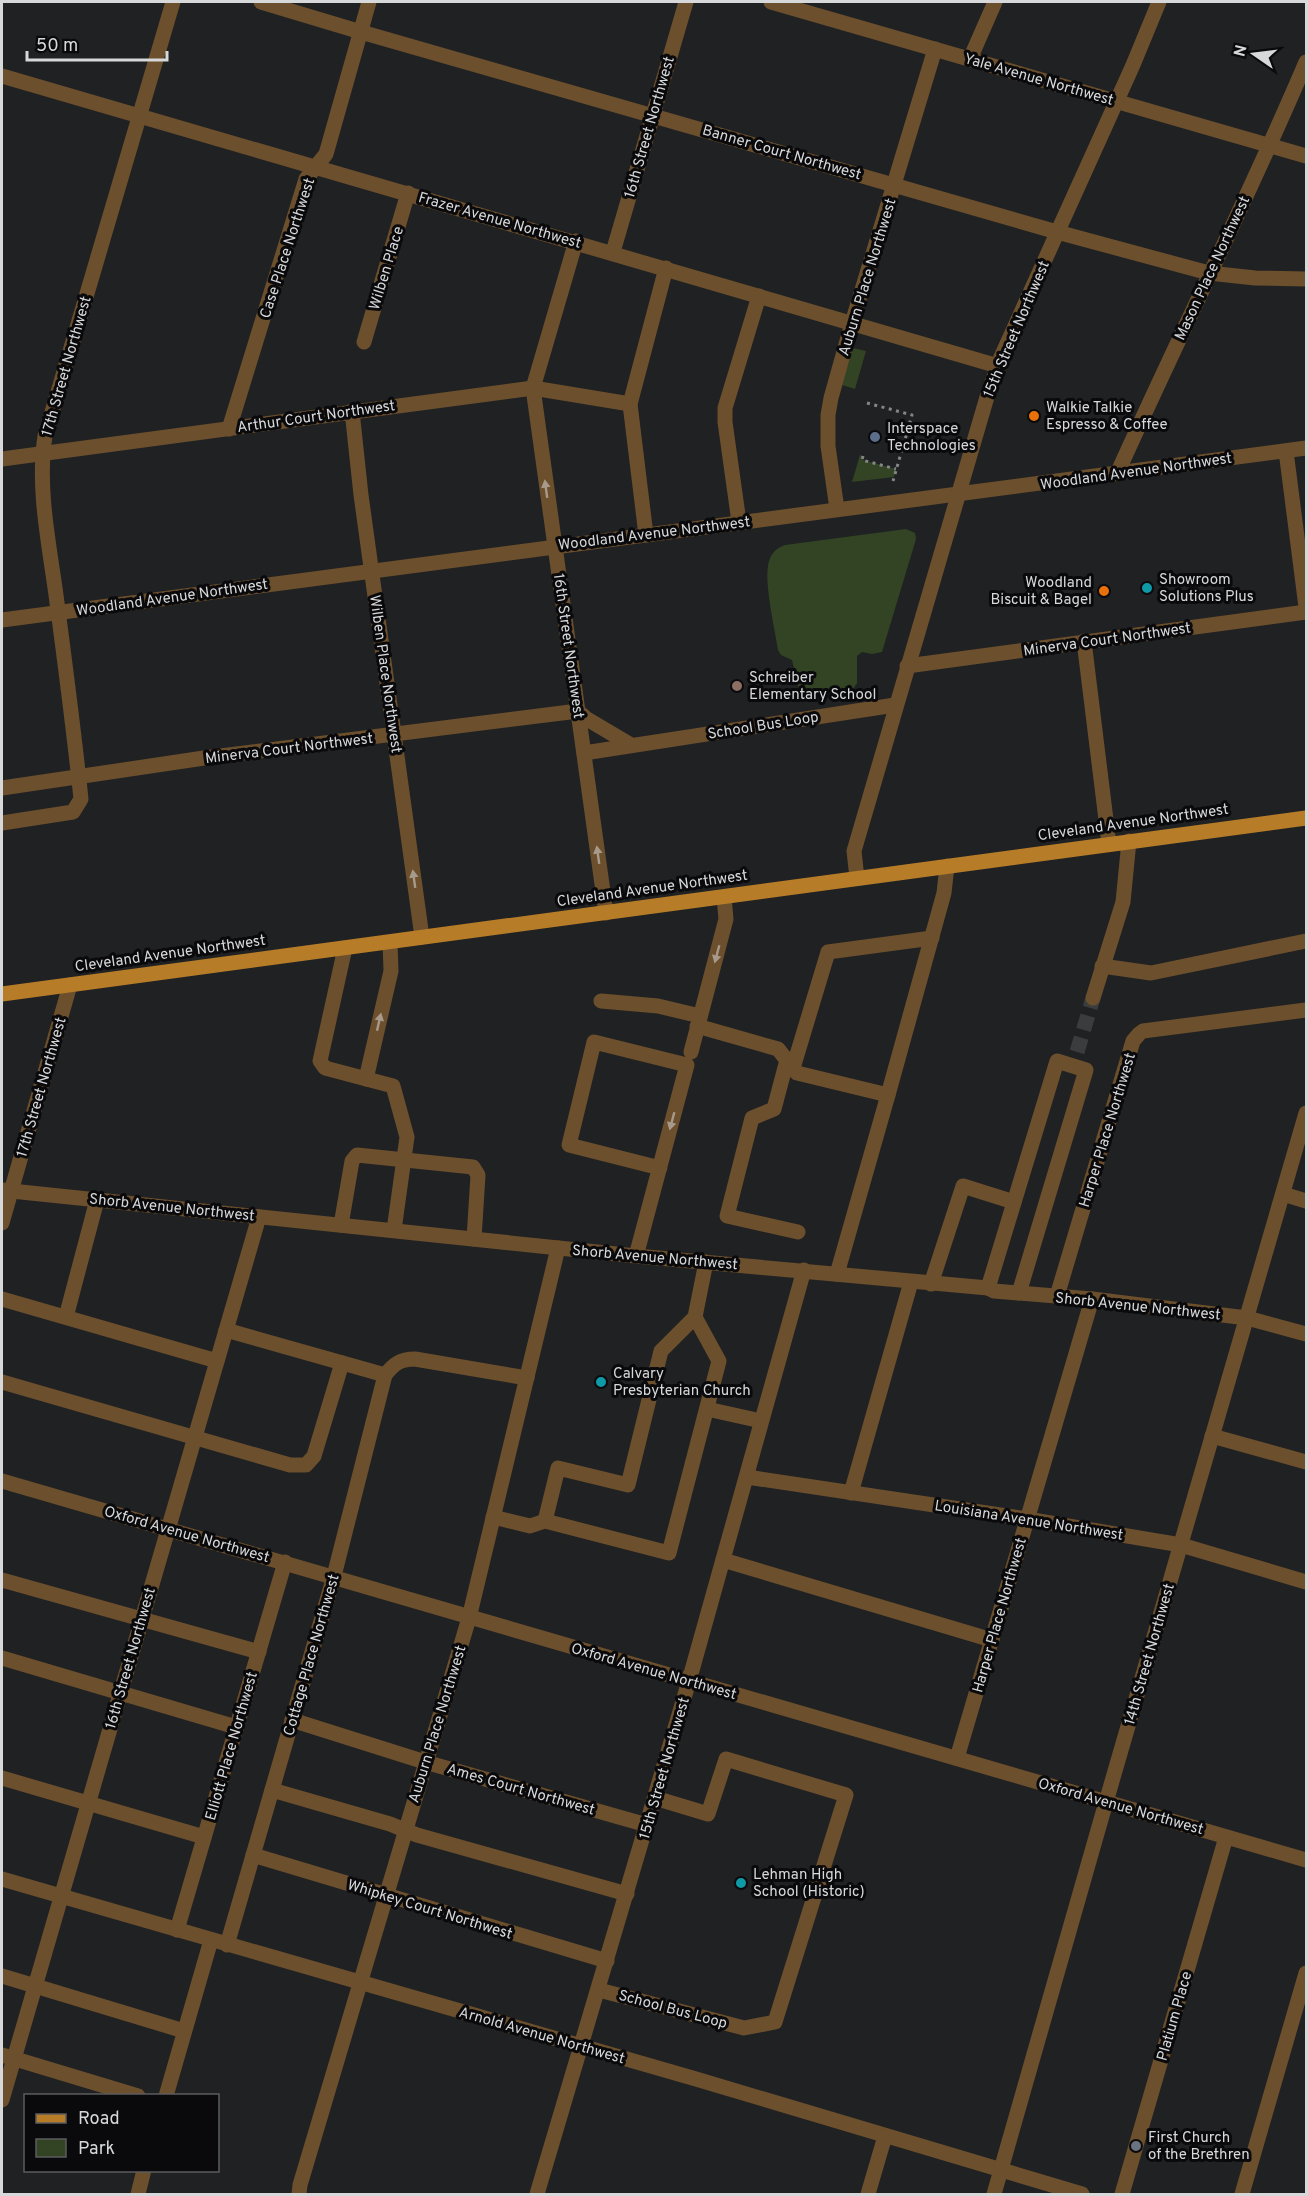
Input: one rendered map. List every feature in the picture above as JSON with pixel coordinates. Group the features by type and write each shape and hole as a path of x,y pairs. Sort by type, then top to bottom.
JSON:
{"main road":[{"name":"Cleveland Avenue Northwest","path":"2,994 1306,818"}],"street":[{"name":"17th Street Northwest","path":"2,823 73,812 81,799 44,492 42,454 45,436 172,2"},
{"name":"Banner Court Northwest","path":"261,2 1057,232 1209,273 1255,278 1306,279"},
{"name":"Case Place Northwest","path":"229,429 306,179 326,154 369,2"},
{"name":"16th Street Northwest","path":"613,252 686,2"},
{"name":"Yale Avenue Northwest","path":"771,2 1306,156"},
{"path":"970,59 995,2"},
{"name":"15th Street Northwest","path":"857,878 854,851 957,495 998,366 1159,2"},
{"name":"Auburn Place Northwest","path":"837,509 828,446 828,415 852,323 934,49"},
{"name":"Mason Place Northwest","path":"1117,474 1270,146 1306,62"},
{"name":"Frazer Avenue Northwest","path":"2,76 613,252 998,366"},
{"name":"Wilben Place","path":"364,342 408,194"},
{"name":"16th Street Northwest","path":"576,242 533,388 606,913"},
{"path":"646,535 630,404 666,268"},
{"path":"739,522 725,408 759,296"},
{"name":"Arthur Court Northwest","path":"2,459 533,388 630,404"},
{"name":"Wilben Place Northwest","path":"352,411 371,570 422,937"},
{"name":"Woodland Avenue Northwest","path":"2,620 1306,448"},
{"path":"1286,451 1306,609"},
{"name":"Minerva Court Northwest","path":"907,666 1306,609"},
{"path":"1084,641 1109,843"},
{"name":"School Bus Loop","path":"584,753 895,705"},
{"path":"578,711 587,719 631,745"},
{"name":"Minerva Court Northwest","path":"2,788 204,758 578,711"},
{"path":"1093,998 1123,902 1129,841"},
{"path":"837,1274 932,938 944,893 947,866"},
{"path":"636,1256 726,919 724,897"},
{"path":"798,1232 727,1216 752,1118 774,1109 828,952 932,938"},
{"path":"1102,966 1151,973 1306,941"},
{"path":"366,1079 391,971 390,942"},
{"path":"345,948 320,1061 325,1068 393,1086 407,1137 394,1230"},
{"name":"17th Street Northwest","path":"2,1223 6,1190 70,985"},
{"path":"601,1001 658,1006 778,1049 797,1072 888,1095"},
{"name":"Harper Place Northwest","path":"1057,1296 1133,1041 1139,1034 1143,1031 1306,1010"},
{"path":"660,1168 568,1145 594,1042 689,1058"},
{"path":"988,1288 1057,1061 1075,1059 1086,1070 1019,1293"},
{"name":"14th Street Northwest","path":"994,2194 1306,1113"},
{"path":"341,1225 352,1161 357,1155 473,1167 478,1175 474,1239"},
{"path":"931,1284 963,1186 1014,1202"},
{"name":"Shorb Avenue Northwest","path":"6,1190 636,1256 804,1270 988,1288 994,1291 1092,1299 1247,1318 1306,1334"},
{"path":"1283,1194 1306,1200"},
{"path":"66,1317 97,1200"},
{"name":"16th Street Northwest","path":"2,2100 8,2057 35,1986 259,1216"},
{"name":"Auburn Place Northwest","path":"299,2194 359,1982 469,1618 558,1248"},
{"path":"545,1521 558,1468 628,1485 661,1351 695,1317 706,1262"},
{"name":"15th Street Northwest","path":"537,2194 689,1681 804,1270"},
{"path":"851,1493 911,1282"},
{"path":"2,1299 217,1361"},
{"name":"Harper Place Northwest","path":"957,1758 1092,1299"},
{"path":"493,1517 530,1526 545,1521 669,1553 719,1361 695,1317"},
{"path":"226,1330 342,1363 389,1370 403,1359 415,1359 527,1378"},
{"path":"2,1382 290,1465 306,1465 314,1456 342,1363"},
{"name":"Cottage Place Northwest","path":"227,1945 334,1576 389,1370"},
{"path":"706,1409 761,1421"},
{"path":"1212,1436 1306,1462"},
{"name":"Louisiana Avenue Northwest","path":"747,1477 1028,1519 1180,1545 1306,1582"},
{"name":"Oxford Avenue Northwest","path":"2,1481 1306,1860"},
{"path":"723,1560 992,1640"},
{"name":"Elliott Place Northwest","path":"177,1930 285,1562"},
{"path":"2,1580 259,1652"},
{"path":"2,1658 237,1727"},
{"name":"Ames Court Northwest","path":"292,1720 425,1762 647,1825"},
{"name":"School Bus Loop","path":"599,1990 744,2028 775,2022 846,1795 726,1759 708,1814 655,1798"},
{"path":"2,1778 204,1837"},
{"path":"272,1790 627,1894"},
{"name":"Platium Place","path":"1122,2194 1226,1837"},
{"name":"Whipkey Court Northwest","path":"253,1856 607,1961"},
{"name":"Arnold Avenue Northwest","path":"2,1879 1082,2194"},
{"path":"167,2094 211,1940"},
{"path":"1242,2194 1306,1973"},
{"path":"2,1976 184,2031"},
{"path":"8,2057 131,2094"},
{"path":"868,2194 885,2136"},
{"path":"138,2194 144,2172"}],"path":[{"path":"867,403 912,415 893,481"},
{"path":"863,456 862,460 896,469"}],"green space":[{"path":"853,348 866,351 855,389 842,385"},
{"path":"860,455 863,456 863,460 896,469 894,477 852,482"},
{"path":"906,529 915,533 916,539 882,652 872,654 862,652 857,656 857,683 853,689 800,694 792,660 781,655 778,650 767,580 772,555 785,545"}],"tunnel":[{"path":"1077,1052 1093,998"}],"place":[{"name":"Walkie Talkie Espresso & Coffee","path":"1034,416"},
{"name":"Interspace Technologies","path":"875,437"},
{"name":"Showroom Solutions Plus","path":"1147,588"},
{"name":"Woodland Biscuit & Bagel","path":"1104,591"},
{"name":"Schreiber Elementary School","path":"737,686"},
{"name":"Calvary Presbyterian Church","path":"601,1382"},
{"name":"Lehman High School (Historic)","path":"741,1883"},
{"name":"First Church of the Brethren","path":"1136,2146"}]}
